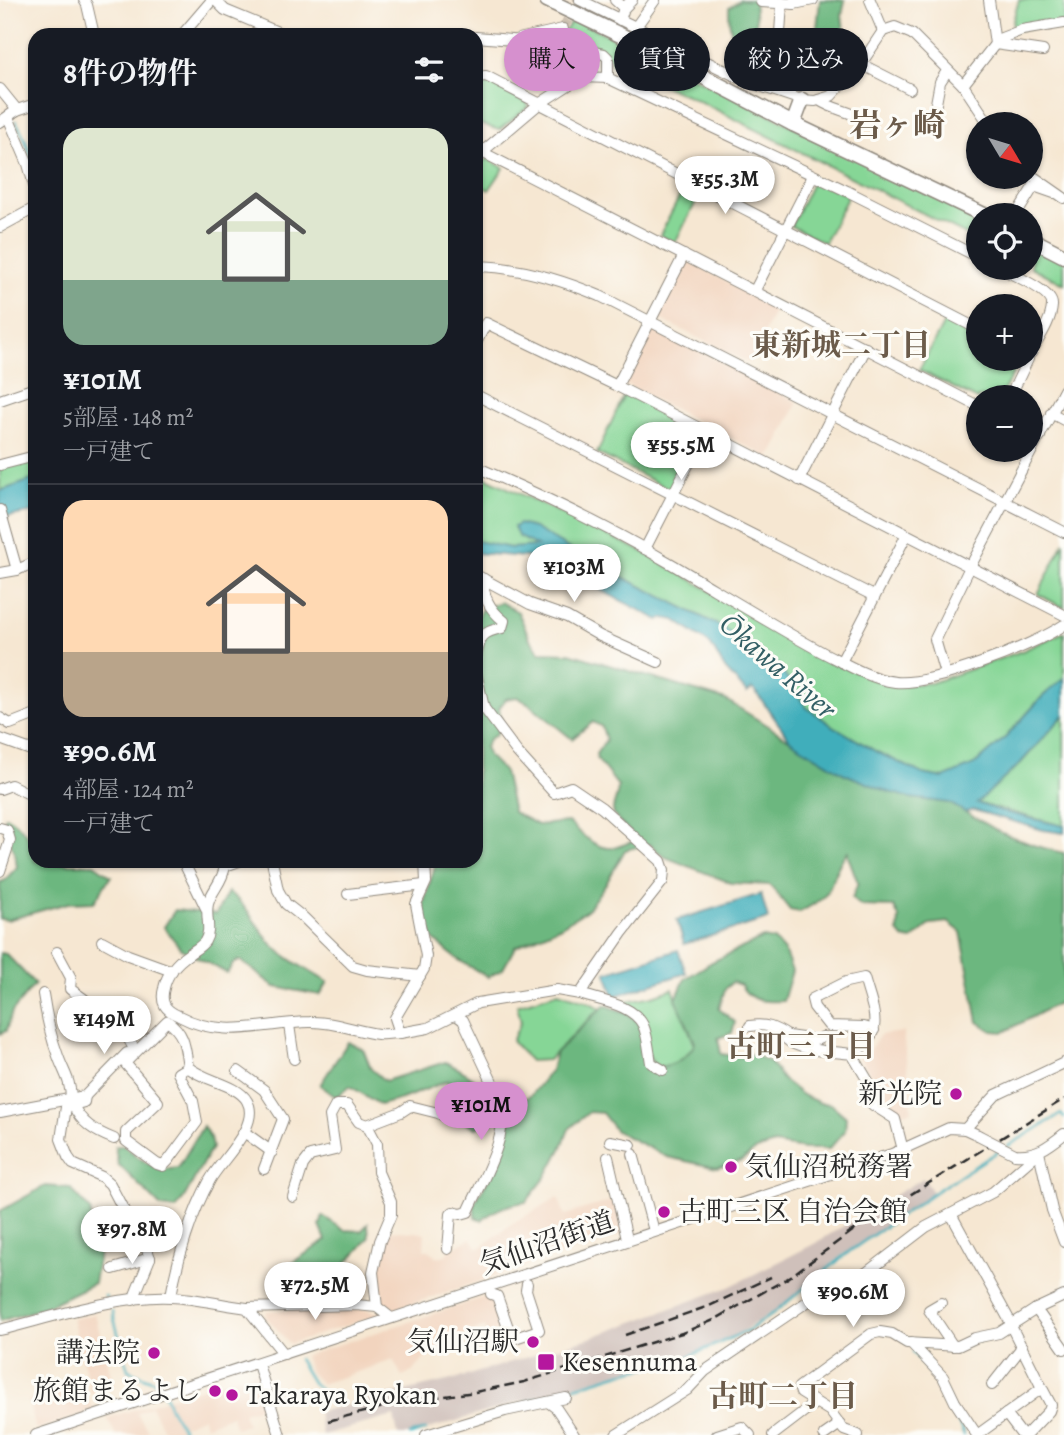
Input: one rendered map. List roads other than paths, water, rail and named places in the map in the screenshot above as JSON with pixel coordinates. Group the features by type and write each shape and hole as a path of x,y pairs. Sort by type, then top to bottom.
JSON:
{"highway":[{"path":"547,0 660,54 793,124 966,206"},
{"path":"793,124 802,100"},
{"path":"1043,245 1064,256"}],"street":[{"path":"84,0 92,28"},
{"path":"188,28 213,0 225,10 268,28"},
{"path":"580,0 635,28 655,0"},
{"path":"615,0 624,8"},
{"path":"620,20 624,8 632,0"},
{"path":"761,2 809,3 813,0"},
{"path":"870,0 883,31"},
{"path":"989,0 995,44"},
{"path":"777,2 780,28"},
{"path":"963,85 999,39 1022,30 1064,23"},
{"path":"868,54 883,31 895,27 912,34 963,85 981,112"},
{"path":"483,38 504,39"},
{"path":"995,44 1043,51"},
{"path":"600,53 608,58 608,78"},
{"path":"710,64 748,82 802,100 819,100 831,96 836,91"},
{"path":"868,68 910,89"},
{"path":"932,125 940,82 947,71"},
{"path":"483,76 966,323"},
{"path":"483,150 539,104 581,76 608,78 966,251"},
{"path":"0,89 28,168"},
{"path":"819,100 828,106 851,111 865,121"},
{"path":"8,116 28,107"},
{"path":"483,156 755,290 966,400"},
{"path":"755,290 813,176"},
{"path":"1043,184 1059,195"},
{"path":"1023,203 1034,186 1059,195"},
{"path":"0,227 28,212"},
{"path":"617,386 684,255"},
{"path":"483,266 506,267 565,281 651,320 1064,532"},
{"path":"1022,280 1044,291 1051,299 1052,306 1043,329"},
{"path":"483,329 486,323 617,386 1064,615"},
{"path":"799,480 866,348"},
{"path":"0,400 28,390"},
{"path":"1043,424 1064,390"},
{"path":"483,399 873,596"},
{"path":"1051,413 1064,420"},
{"path":"645,549 705,432"},
{"path":"0,465 28,458"},
{"path":"945,674 935,639 1023,462"},
{"path":"483,470 645,549 841,662 894,682 926,680 945,674 1029,644 1064,625"},
{"path":"0,510 17,570"},
{"path":"841,662 906,536"},
{"path":"0,573 28,565"},
{"path":"483,579 530,604 567,617 600,636 658,662"},
{"path":"483,592 492,612 504,621 502,628 489,631 483,636"},
{"path":"483,704 517,752 544,784 555,793 571,787 578,790 661,861 663,881 622,933 580,994"},
{"path":"0,718 10,724 28,717"},
{"path":"0,739 28,749"},
{"path":"0,789 11,785 28,790"},
{"path":"0,828 7,830 10,840 0,871"},
{"path":"186,868 208,911"},
{"path":"171,1296 175,1270 210,1181 244,1132 250,1118 247,1099 239,1092 194,1073 187,1067 185,1041 169,1017 162,1000 164,986 172,971 186,956 203,944 209,934 208,911 213,892 222,880 224,868"},
{"path":"273,868 278,890 286,904 352,965 367,970 420,976"},
{"path":"400,1033 395,1018 424,969 426,957 416,904 425,886 425,868"},
{"path":"348,894 425,886"},
{"path":"102,941 128,955 172,971"},
{"path":"57,953 71,978 70,989 84,999 95,1012 121,1025 133,1047"},
{"path":"788,1036 786,1040 792,1045 806,1049 852,1054 867,1045 874,1030 876,1021 864,978 846,982 812,999 814,1007 829,1026 864,1027 874,1030"},
{"path":"169,1017 214,1029 261,1028 311,1022 379,1034 400,1033 428,1028 478,1003 557,990 605,1000 633,1014 643,1025 652,1063 663,1070"},
{"path":"43,994 52,1039 68,1076 77,1114 96,1132 114,1139"},
{"path":"448,1249 450,1214 468,1212 489,1171 504,1118 502,1103 463,1020 456,1015"},
{"path":"169,1017 125,1063 159,1102 126,1132 125,1136 127,1141 163,1166 197,1122 193,1101 178,1073 187,1067"},
{"path":"750,1027 762,1024 788,1036 816,1040 823,1037"},
{"path":"289,1025 295,1059"},
{"path":"0,1112 83,1102 85,1096 133,1047 148,1038"},
{"path":"852,1054 871,1086 873,1105 895,1119 903,1150"},
{"path":"1039,1152 1015,1154 965,1129 996,1095 1064,1063"},
{"path":"238,1071 264,1090 283,1119 264,1169"},
{"path":"72,1102 66,1107 61,1139 68,1157 73,1164 102,1177 110,1184 121,1207 142,1236 150,1258 133,1300"},
{"path":"293,1197 303,1165 310,1156 335,1150 330,1116 336,1105 347,1105 359,1122 367,1125 411,1106 438,1113 452,1120"},
{"path":"367,1125 377,1144 378,1172 391,1202 391,1215 380,1241 373,1272 377,1307"},
{"name":"気仙沼街道","path":"36,1435 903,1150 949,1128 965,1129"},
{"path":"244,1132 272,1152"},
{"path":"616,1435 687,1390 705,1371 807,1302 866,1273 926,1227 993,1192 1064,1134"},
{"path":"610,1140 632,1149 654,1231"},
{"path":"1039,1152 1052,1210 1064,1242"},
{"path":"608,1157 628,1240"},
{"path":"951,1214 1012,1325 1051,1405 1049,1411 1024,1435 1006,1414"},
{"path":"113,1269 150,1258"},
{"path":"491,1294 497,1296 512,1339 539,1330 526,1290 527,1284"},
{"path":"0,1329 133,1300 171,1296 247,1308 356,1305 377,1307 391,1318"},
{"path":"855,1434 844,1430 830,1411 801,1393 799,1387 872,1334 892,1334 907,1343 958,1346 975,1338 999,1333 1064,1296"},
{"path":"941,1303 929,1310 953,1346"},
{"path":"247,1308 284,1354"},
{"path":"1037,1309 1064,1349"},
{"path":"911,1343 943,1377 954,1402 977,1435 1042,1388"},
{"path":"992,1385 1022,1347"},
{"path":"258,1364 280,1435"},
{"path":"426,1435 505,1411 566,1398"},
{"path":"548,1402 574,1435"},
{"path":"773,1435 815,1403"},
{"path":"824,1435 840,1424"},
{"path":"717,1435 742,1427 750,1435"}],"water":[{"path":"28,481 28,513 0,518 0,491"},
{"name":"Ōkawa River","path":"519,524 534,528 583,557 722,627 777,664 806,707 877,752 923,774 943,778 974,765 1005,738 1042,697 1064,678 1064,715 1019,765 977,803 1064,826 1064,833 1043,830 973,810 965,812 949,803 911,798 845,774 791,741 755,691 752,689 747,693 725,669 711,645 675,620 659,620 604,592 549,559 483,554 483,542 511,548 537,546 518,536 514,527"},
{"path":"761,894 768,919 684,944 677,920"},
{"path":"678,950 686,973 614,996 606,973"}],"waterway":[{"path":"16,121 28,148"},
{"path":"1008,1146 1061,1114 1064,1118"},
{"path":"526,1402 621,1373 681,1360 749,1330 850,1251 999,1151"},
{"path":"112,1311 128,1370 161,1384 169,1406 186,1435"},
{"path":"913,1352 943,1390 964,1435"},
{"path":"298,1359 313,1384 335,1399"},
{"path":"410,1435 426,1430"}],"tunnel":[{"path":"564,28 578,0"}],"railway":[{"path":"847,1234 1064,1099"},
{"path":"328,1421 407,1401 524,1382 682,1333 714,1320 788,1278 854,1230"},
{"path":"625,1335 709,1306 771,1277"}],"place":[{"name":"新光院","path":"956,1094"},
{"name":"気仙沼税務署","path":"731,1167"},
{"name":"古町三区 自治会館","path":"664,1212"},
{"name":"気仙沼駅","path":"533,1342"},
{"name":"講法院","path":"154,1353"},
{"name":"Kesennuma","path":"546,1362"},
{"name":"旅館まるよし","path":"215,1391"},
{"name":"Takaraya Ryokan","path":"232,1395"}],"district":[{"name":"岩ヶ崎","path":"897,125"},
{"name":"東新城二丁目","path":"841,345"},
{"name":"古町三丁目","path":"801,1046"},
{"name":"古町二丁目","path":"783,1396"}]}
